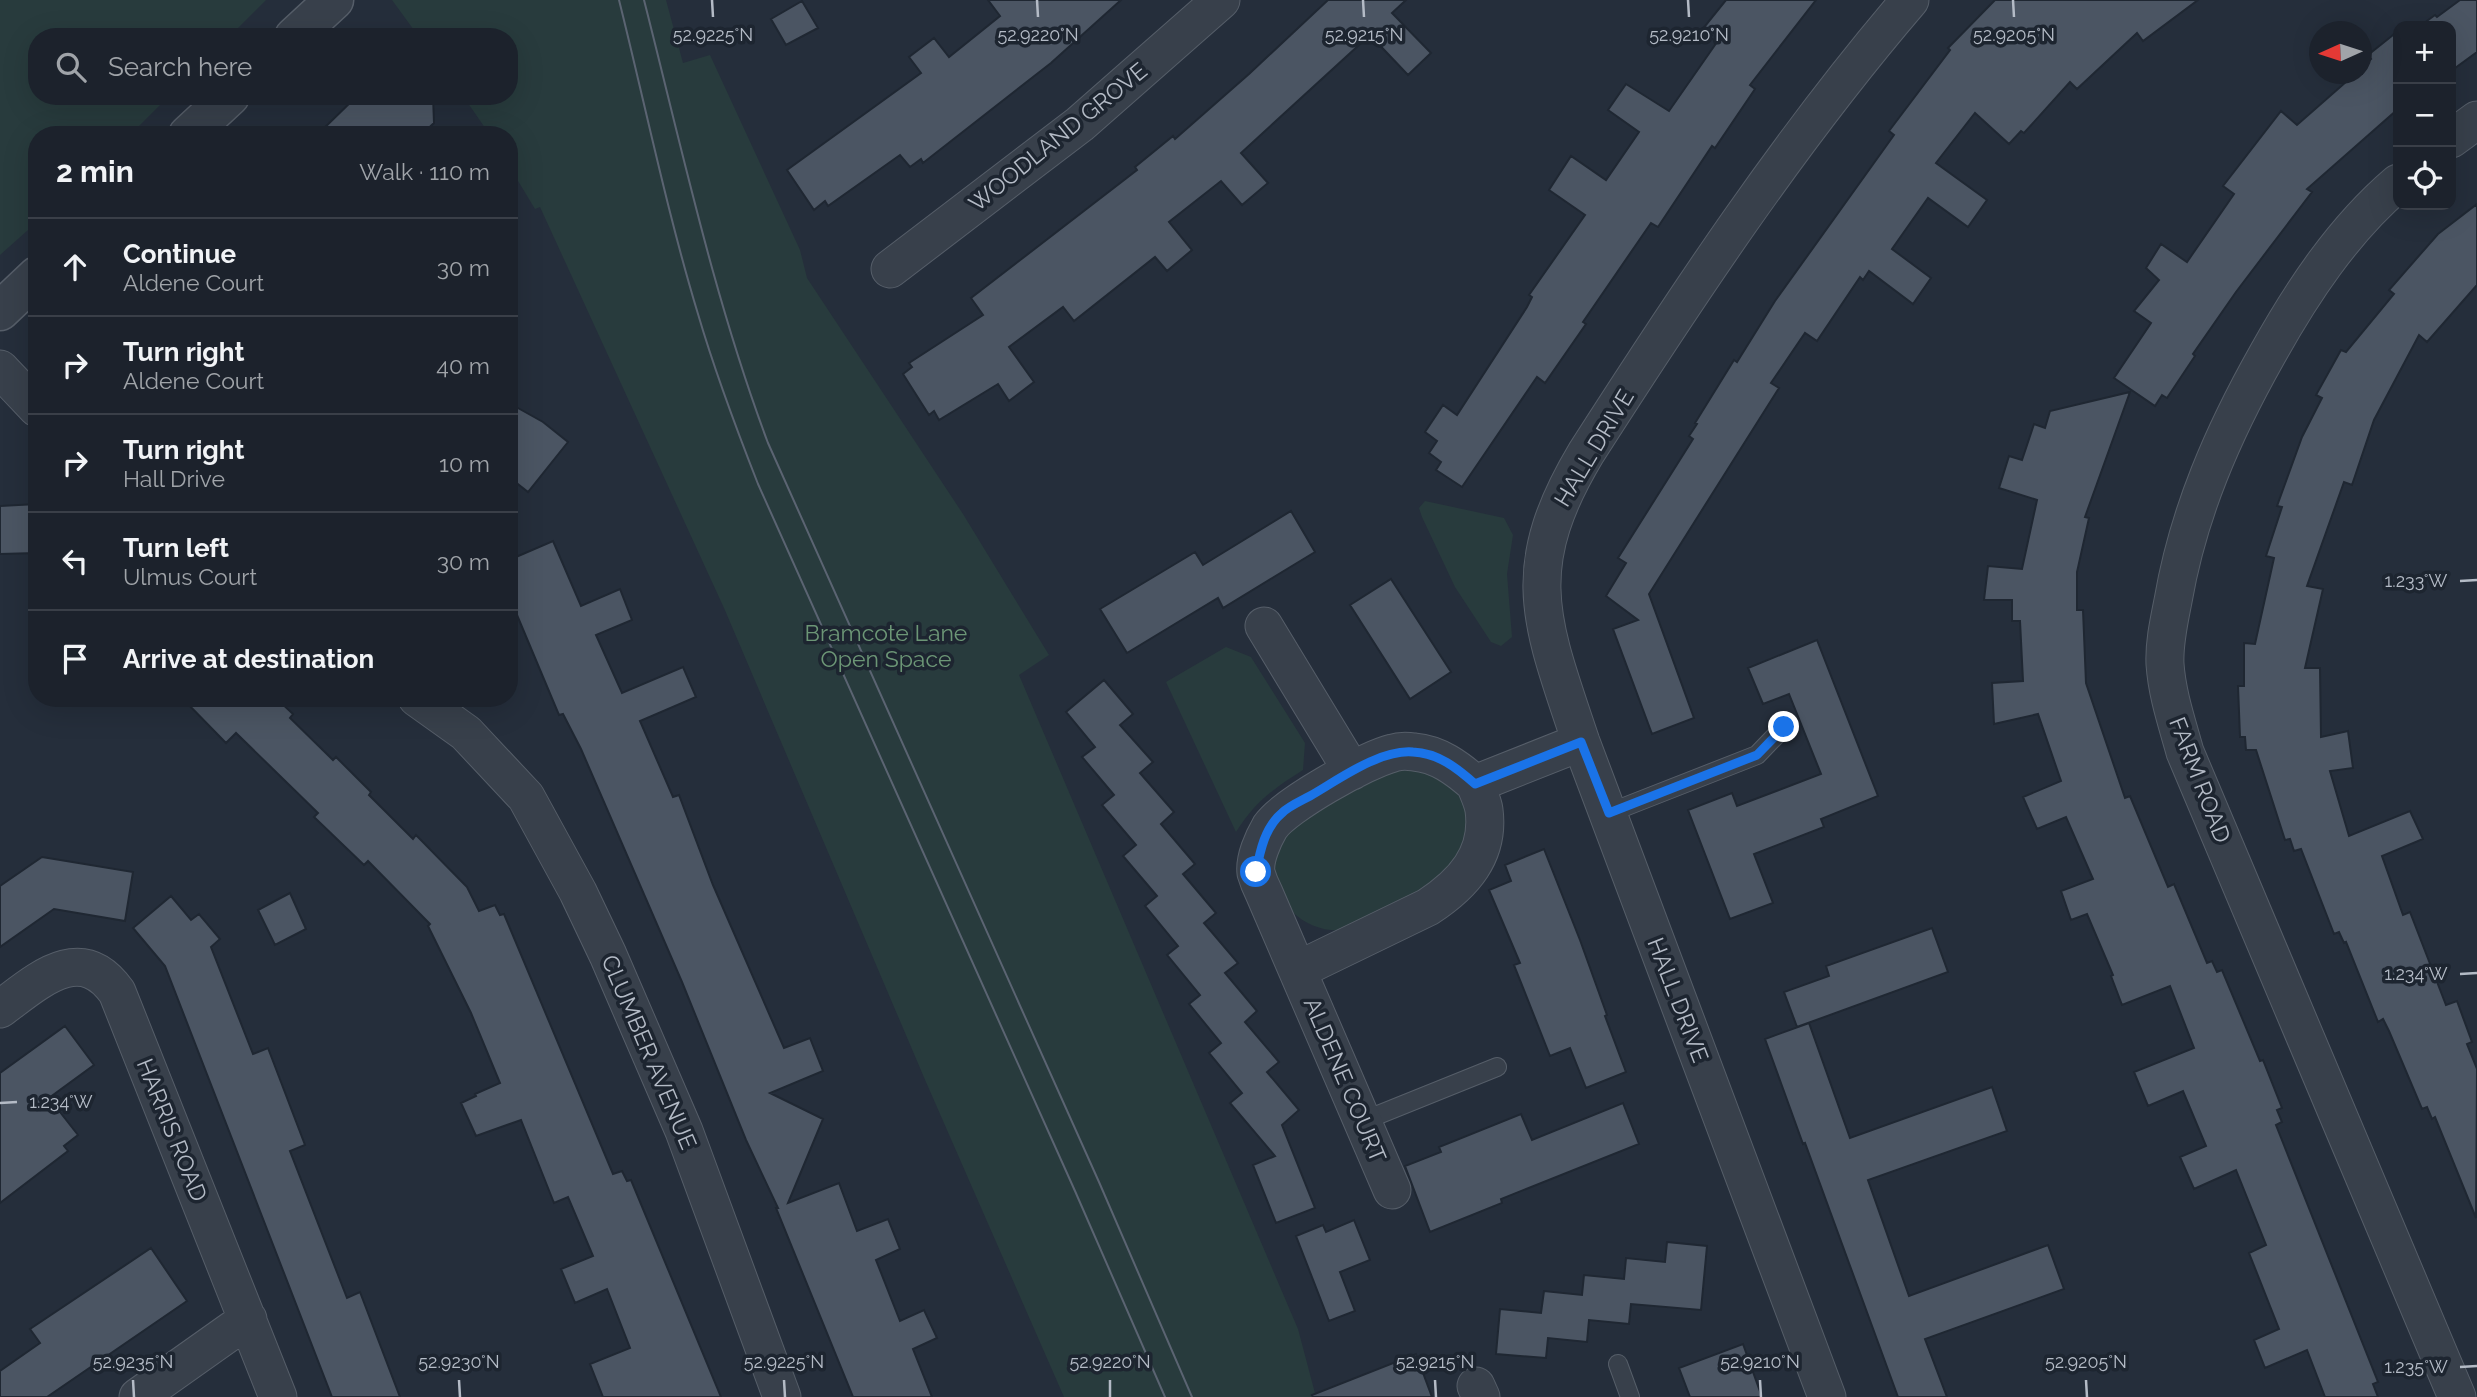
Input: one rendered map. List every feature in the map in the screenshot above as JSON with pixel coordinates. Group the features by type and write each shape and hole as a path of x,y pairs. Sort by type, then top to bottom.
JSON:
{"street":[{"path":"304,28 334,0"},
{"name":"WOODLAND GROVE","path":"890,269 1080,124 1221,0"},
{"name":"HALL DRIVE","path":"1827,1397 1581,742 1553,659 1541,586 1551,524 1565,488 1607,421 1743,216 1879,36 1910,0"},
{"path":"198,126 220,105"},
{"path":"2456,135 2477,120"},
{"name":"FARM ROAD","path":"2393,188 2336,248 2300,298 2234,414 2204,484 2179,563 2165,663 2171,702 2186,752 2457,1397"},
{"path":"0,311 28,285"},
{"path":"0,369 28,399"},
{"path":"1264,626 1352,771"},
{"name":"CLUMBER AVENUE","path":"443,707 469,716 526,797 578,892 684,1131 782,1397"},
{"path":"1475,784 1581,742"},
{"name":"ALDENE COURT","path":"1298,970 1428,907 1447,895 1463,880 1477,858 1484,832 1484,809 1475,784 1460,770 1439,758 1414,751 1394,753 1352,771 1282,813 1269,828 1260,849 1256,872 1392,1190"},
{"name":"HARRIS ROAD","path":"0,1009 50,973 66,968 85,968 106,976 117,992 278,1397"},
{"path":"138,1397 248,1319"}],"lane":[{"path":"1609,813 1757,755 1784,727"},
{"path":"1363,1121 1497,1066"},
{"path":"1618,1364 1630,1397"}],"green space":[{"path":"0,0 266,0 238,28 28,28 28,105 160,105 139,126 28,126 28,230 0,255"},
{"name":"Bramcote Lane Open Space","path":"392,0 666,0 683,63 710,55 800,250 807,278 963,514 1049,655 1019,675 1298,1329 1316,1397 1064,1397 724,608 540,207 535,209 518,181 518,126 484,126 469,105 518,105 518,28 412,28"},
{"path":"1425,501 1504,518 1513,535 1507,574 1512,637 1501,646 1491,642 1455,587 1422,517 1419,508"},
{"path":"1226,647 1251,657 1305,743 1303,770 1265,797 1236,832 1166,682"},
{"path":"1397,768 1430,774 1444,781 1463,803 1468,832 1455,870 1354,928 1323,929 1309,924 1286,905 1278,892 1273,862 1277,849 1290,830 1306,815"}],"building":[{"path":"988,0 1121,0 1051,63 923,163 921,159 910,167 900,155 828,206 825,201 814,210 787,170 921,73 909,57 934,38 949,57 1000,16"},
{"path":"1328,0 1406,0 1392,13 1431,53 1408,75 1370,35 1241,153 1268,183 1242,205 1221,181 1169,222 1192,250 1167,271 1155,257 1074,321 1063,307 1009,347 1034,382 1009,401 998,384 939,420 934,411 929,415 903,374 912,367 909,363 983,315 971,298 1137,170 1135,167 1173,136 1175,139"},
{"path":"1726,0 1816,0 1750,85 1755,89 1715,148 1712,146 1658,227 1651,223 1545,383 1537,377 1462,487 1436,470 1441,462 1429,453 1437,441 1425,432 1443,405 1457,415 1527,307 1532,297 1529,295 1585,215 1549,190 1571,156 1606,180 1639,132 1608,110 1626,84 1669,111 1717,42 1701,31"},
{"path":"1995,0 2198,0 2143,41 2137,33 2077,89 2070,82 2024,133 2021,131 2009,144 1975,113 1936,163 1987,200 1968,227 1928,198 1892,249 1931,278 1913,304 1869,271 1863,280 1860,277 1817,341 1805,333 1771,383 1779,388 1649,594 1694,718 1652,734 1613,629 1638,620 1606,596 1626,563 1618,558 1693,439 1689,436 1697,424 1695,423 1734,360 1737,362 1775,301 1894,135 1889,131 1950,50 1948,48"},
{"path":"2460,0 2477,0 2477,52 2456,67 2456,21 2427,21 2435,15 2437,17"},
{"path":"802,1 818,28 786,45 771,19"},
{"path":"2393,35 2393,113 2307,189 2312,192 2236,292 2193,354 2195,356 2167,398 2162,395 2155,406 2114,378 2151,323 2134,311 2159,280 2146,268 2161,244 2187,262 2234,194 2223,186 2281,111 2297,125 2344,84 2372,84 2372,52"},
{"path":"348,105 433,105 434,123 431,126 326,126"},
{"path":"2477,204 2477,285 2427,342 2419,335 2374,420 2352,485 2344,482 2307,586 2323,589 2305,668 2320,668 2321,737 2348,731 2353,768 2330,771 2349,836 2410,811 2423,839 2382,856 2403,915 2410,912 2446,1005 2457,1001 2472,1042 2467,1044 2477,1069 2476,1218 2435,1117 2432,1119 2427,1107 2422,1109 2383,1019 2378,1022 2346,942 2344,943 2339,932 2334,934 2301,849 2294,851 2290,839 2285,840 2256,750 2246,750 2245,737 2240,737 2238,686 2244,686 2244,643 2255,644 2274,558 2266,556 2282,507 2277,506 2302,437 2322,398 2316,395 2341,350 2346,352 2394,294 2389,290 2438,234"},
{"path":"2130,392 2085,517 2089,518 2077,572 2077,610 2083,610 2086,683 2125,798 2130,796 2168,887 2174,884 2207,963 2212,961 2217,972 2222,970 2260,1061 2263,1060 2282,1108 2277,1110 2282,1122 2276,1125 2378,1382 2373,1384 2378,1397 2325,1397 2307,1350 2265,1368 2254,1340 2279,1329 2249,1253 2266,1245 2236,1170 2194,1189 2180,1157 2206,1146 2183,1091 2148,1106 2134,1072 2194,1048 2170,986 2122,1005 2111,976 2113,975 2087,914 2071,920 2061,891 2093,879 2066,817 2037,829 2023,797 2061,781 2038,714 1994,724 1992,683 2023,681 2020,621 2012,621 2012,600 1984,600 1988,566 2022,569 2037,500 1999,488 2009,456 2022,460 2034,424 2045,428 2050,411"},
{"path":"518,408 543,422 568,442 528,492 518,484"},
{"path":"28,504 28,553 0,554 0,506"},
{"path":"1291,511 1315,552 1223,608 1218,598 1127,653 1100,609 1195,552 1203,565"},
{"path":"553,541 581,606 620,589 632,620 596,635 622,693 683,667 696,697 640,721 673,797 679,795 713,885 784,1048 810,1038 823,1071 770,1093 823,1119 788,1203 839,1183 857,1231 888,1219 900,1249 876,1260 900,1321 924,1310 937,1338 913,1349 932,1397 853,1397 778,1208 746,1140 682,982 581,749 563,714 559,715 518,617 518,556"},
{"path":"1391,579 1451,672 1410,699 1350,605"},
{"path":"1817,640 1878,796 1821,819 1824,827 1754,854 1773,903 1730,919 1688,810 1732,793 1737,806 1821,774 1789,694 1763,704 1748,668"},
{"path":"1104,680 1133,714 1120,725 1153,762 1140,773 1174,812 1161,824 1195,864 1183,874 1216,913 1204,923 1238,963 1225,973 1257,1011 1245,1022 1279,1062 1267,1072 1299,1110 1282,1125 1315,1208 1276,1223 1253,1165 1275,1156 1230,1103 1242,1093 1209,1053 1221,1043 1189,1004 1200,995 1167,955 1178,946 1145,906 1157,896 1123,856 1136,845 1102,805 1114,795 1082,757 1095,747 1066,712"},
{"path":"191,707 286,707 293,714 290,718 333,760 336,757 413,839 416,835 467,887 479,911 495,905 500,915 504,914 613,1174 622,1171 627,1181 631,1180 721,1397 603,1397 590,1364 630,1348 607,1289 575,1303 561,1269 593,1256 568,1197 554,1203 521,1120 476,1136 461,1103 500,1083 471,1013 428,926 430,924 368,861 364,865 314,817 318,813 236,733 226,743"},
{"path":"1544,849 1580,940 1626,1072 1586,1088 1570,1048 1550,1056 1514,965 1520,963 1489,890 1511,881 1505,865"},
{"path":"42,857 133,872 125,921 54,909 0,947 0,886"},
{"path":"290,893 306,929 275,945 258,910"},
{"path":"171,896 191,920 199,914 220,939 211,947 253,1054 268,1048 305,1145 290,1151 347,1298 360,1292 400,1397 332,1397 165,966 133,928"},
{"path":"1932,928 1948,972 1797,1027 1784,992 1829,976 1826,966"},
{"path":"1809,1023 1850,1138 1992,1087 2007,1131 1868,1180 1909,1296 2048,1245 2064,1289 1925,1339 1947,1397 1898,1397 1805,1143 1803,1144 1765,1039"},
{"path":"65,1026 94,1065 49,1098 78,1135 64,1146 68,1151 0,1203 0,1073"},
{"path":"1623,1103 1639,1144 1501,1199 1502,1203 1430,1232 1405,1166 1441,1152 1439,1147 1521,1114 1532,1140"},
{"path":"1354,1220 1370,1260 1340,1272 1355,1311 1329,1321 1296,1236 1323,1225 1326,1232"},
{"path":"1667,1242 1707,1246 1701,1310 1631,1304 1629,1324 1589,1320 1587,1342 1548,1338 1546,1358 1496,1354 1500,1309 1541,1313 1544,1291 1582,1295 1584,1275 1624,1279 1626,1258 1665,1262"},
{"path":"151,1248 187,1301 47,1397 0,1397 0,1371 40,1343 30,1329"},
{"path":"1743,1344 1762,1397 1690,1397 1679,1368"},
{"path":"1416,1354 1432,1397 1312,1395"}],"tram line":[{"path":"619,0 687,275 719,379 758,484 1165,1397"},
{"path":"644,0 715,279 768,443 1099,1182 1192,1397"}],"route":[{"path":"1256,872 1260,849 1269,828 1282,813 1352,771 1394,753 1414,751 1439,758 1460,770 1475,784 1581,742 1609,813 1757,755 1784,727"}]}
